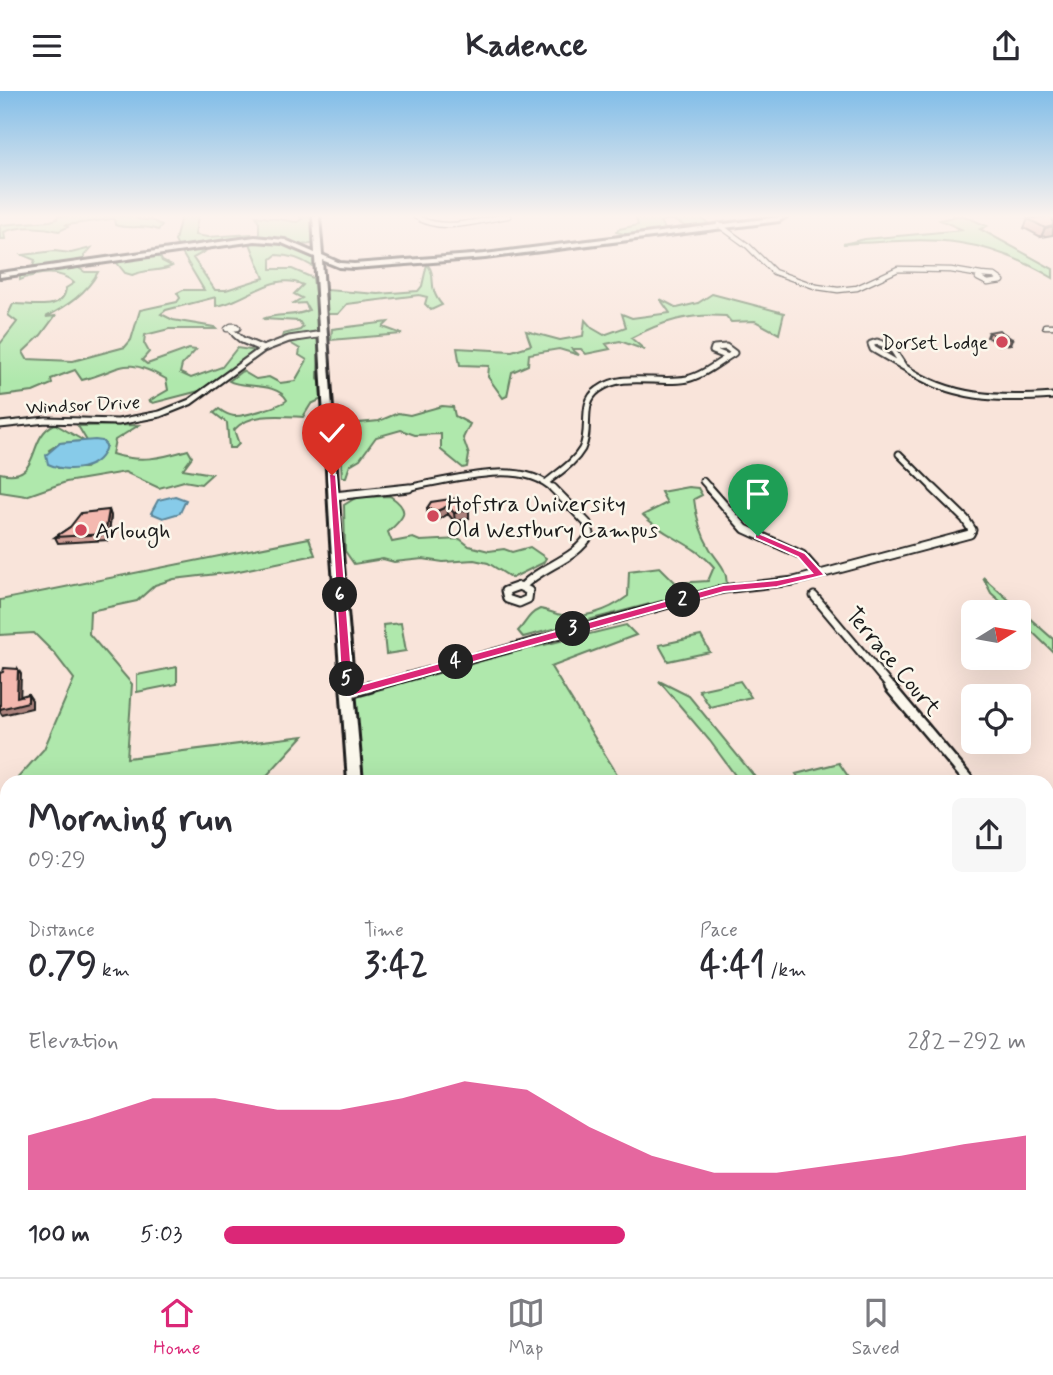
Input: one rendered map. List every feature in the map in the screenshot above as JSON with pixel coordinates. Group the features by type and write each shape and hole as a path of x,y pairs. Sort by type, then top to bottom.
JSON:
{"street":[{"path":"0,275 26,271"},
{"path":"321,271 354,775"},
{"path":"774,271 788,279 838,290 857,288 893,271"},
{"path":"958,271 995,276 1002,281 984,282 978,278 981,275"},
{"path":"1045,326 1053,326"},
{"path":"232,331 242,341 263,349"},
{"name":"Windsor Drive","path":"0,425 46,421 118,422 160,414 190,402 263,349 301,337 324,334"},
{"path":"904,367 890,345 881,342 871,344 878,352 904,367 934,384 973,396 1009,399 1053,396"},
{"path":"547,482 578,457 587,429 587,402 597,389 622,381 688,378 702,373 726,356"},
{"path":"348,692 723,589 777,584 820,575 964,537 972,532 965,519 899,454"},
{"path":"334,496 416,487 492,472 522,474 547,482 587,523 590,534 581,547 533,575 522,587"},
{"path":"703,481 745,529 802,555 820,575"},
{"name":"Terrace Court","path":"814,596 964,775"}],"green space":[{"path":"46,271 98,272 76,298 46,317 55,316 41,335 23,352 27,359 73,361 125,347 131,340 140,310 177,302 180,298 177,293 183,290 204,290 193,271 202,271 215,290 226,290 264,278 261,271 297,271 313,278 320,328 315,332 282,337 283,334 300,330 303,327 299,321 263,319 309,310 305,303 292,304 302,298 294,294 303,285 292,281 270,284 227,304 216,306 216,297 166,310 161,314 173,320 216,329 169,329 145,335 144,343 149,352 142,360 147,364 189,349 196,350 182,365 180,373 191,378 222,367 237,348 257,351 203,390 153,403 149,401 168,390 166,379 140,367 123,366 82,380 75,370 51,379 52,384 33,392 0,396 0,344 17,322 8,315 13,304 53,304 64,296 66,288 74,283 55,274 41,274 20,280 20,275"},
{"path":"124,271 147,271 132,275"},
{"path":"425,271 431,271 434,292 442,305 431,310 425,304 427,297 419,295 347,304 338,314 327,314 327,290 378,294 418,291"},
{"path":"1041,271 1053,271 1053,278"},
{"path":"712,294 784,313 779,334 755,321 731,322 726,316 677,319 631,338 645,350 620,341 606,344 610,349 586,354 581,349 572,349 579,355 559,349 529,354 528,365 512,372 507,396 503,398 488,377 489,366 460,365 457,348 512,351 531,345 526,331 560,340 583,336 585,320 604,335 626,327 622,314 632,318 670,313 660,299 677,308 698,303"},
{"path":"388,322 383,327 402,334 331,340 332,329"},
{"path":"314,337 319,341 318,378 324,389 324,398 311,404 303,417 266,416 248,420 234,430 239,444 235,448 229,448 227,423 214,413 219,409 232,416 246,415 287,400 276,390 229,381 242,371 256,379 269,377 280,383 295,381 307,360 299,355 300,349 290,343"},
{"path":"442,406 453,407 455,416 470,424 463,438 469,455 467,467 463,468 441,450 441,434 415,435 401,430 376,437 360,459 350,465 346,477 342,477 339,425 379,421 398,413 410,415"},
{"path":"55,424 84,441 60,443 49,450 58,468 85,468 106,446 102,441 87,441 78,426 139,425 115,440 112,454 150,458 188,450 192,457 183,469 212,474 201,484 184,481 159,488 125,472 66,482 26,496 0,492 0,473 13,474 23,471 46,430"},
{"path":"698,488 702,495 694,499 698,518 707,543 723,569 727,584 523,637 518,631 530,616 540,609 566,616 585,615 620,601 628,596 629,571 660,567 676,583 708,581 714,567 643,515 667,503 661,492"},
{"path":"390,496 403,510 402,518 388,532 392,542 413,538 420,541 460,539 469,546 489,551 504,549 512,552 530,547 546,558 543,563 512,578 488,563 474,560 443,562 423,559 394,562 383,559 354,564 345,551 344,505 357,497"},
{"path":"309,538 315,555 234,572 174,579 155,585 137,601 90,611 89,634 132,684 127,758 303,736 267,775 20,775 44,749 74,679 34,633 0,635 0,600"},
{"path":"983,577 1009,600 999,600 991,593"},
{"path":"1031,620 1053,639 1053,652 1031,631"},
{"path":"401,623 406,651 386,654 383,625"},
{"path":"626,625 636,635 551,667 618,775 354,775 348,693"},
{"path":"701,636 710,652 668,661 659,645"},
{"path":"177,667 177,684 137,692 137,675"},
{"path":"659,681 689,696 753,775 735,775"},
{"path":"740,681 751,697 710,707 699,690"},
{"path":"839,763 847,775 797,775"}],"water":[{"path":"95,440 106,445 103,454 91,465 74,469 48,464 46,455 60,443"},
{"path":"175,496 186,500 180,513 163,518 151,513 158,500"}],"building":[{"path":"999,330 1012,339 1002,340 989,332"},
{"path":"457,498 469,509 454,513 448,506 437,511 427,508 431,502"},
{"path":"109,510 105,534 55,537 70,527 81,513"},
{"path":"4,668 18,669 17,697 28,694 28,702 0,709 0,673"}],"place":[{"name":"Dorset Lodge","path":"1002,342"},
{"name":"Hofstra University Old Westbury Campus","path":"433,516"},
{"name":"Arlough","path":"81,530"}],"route":[{"path":"332,475 348,692 723,589 777,584 820,575 802,555 758,536"}]}
